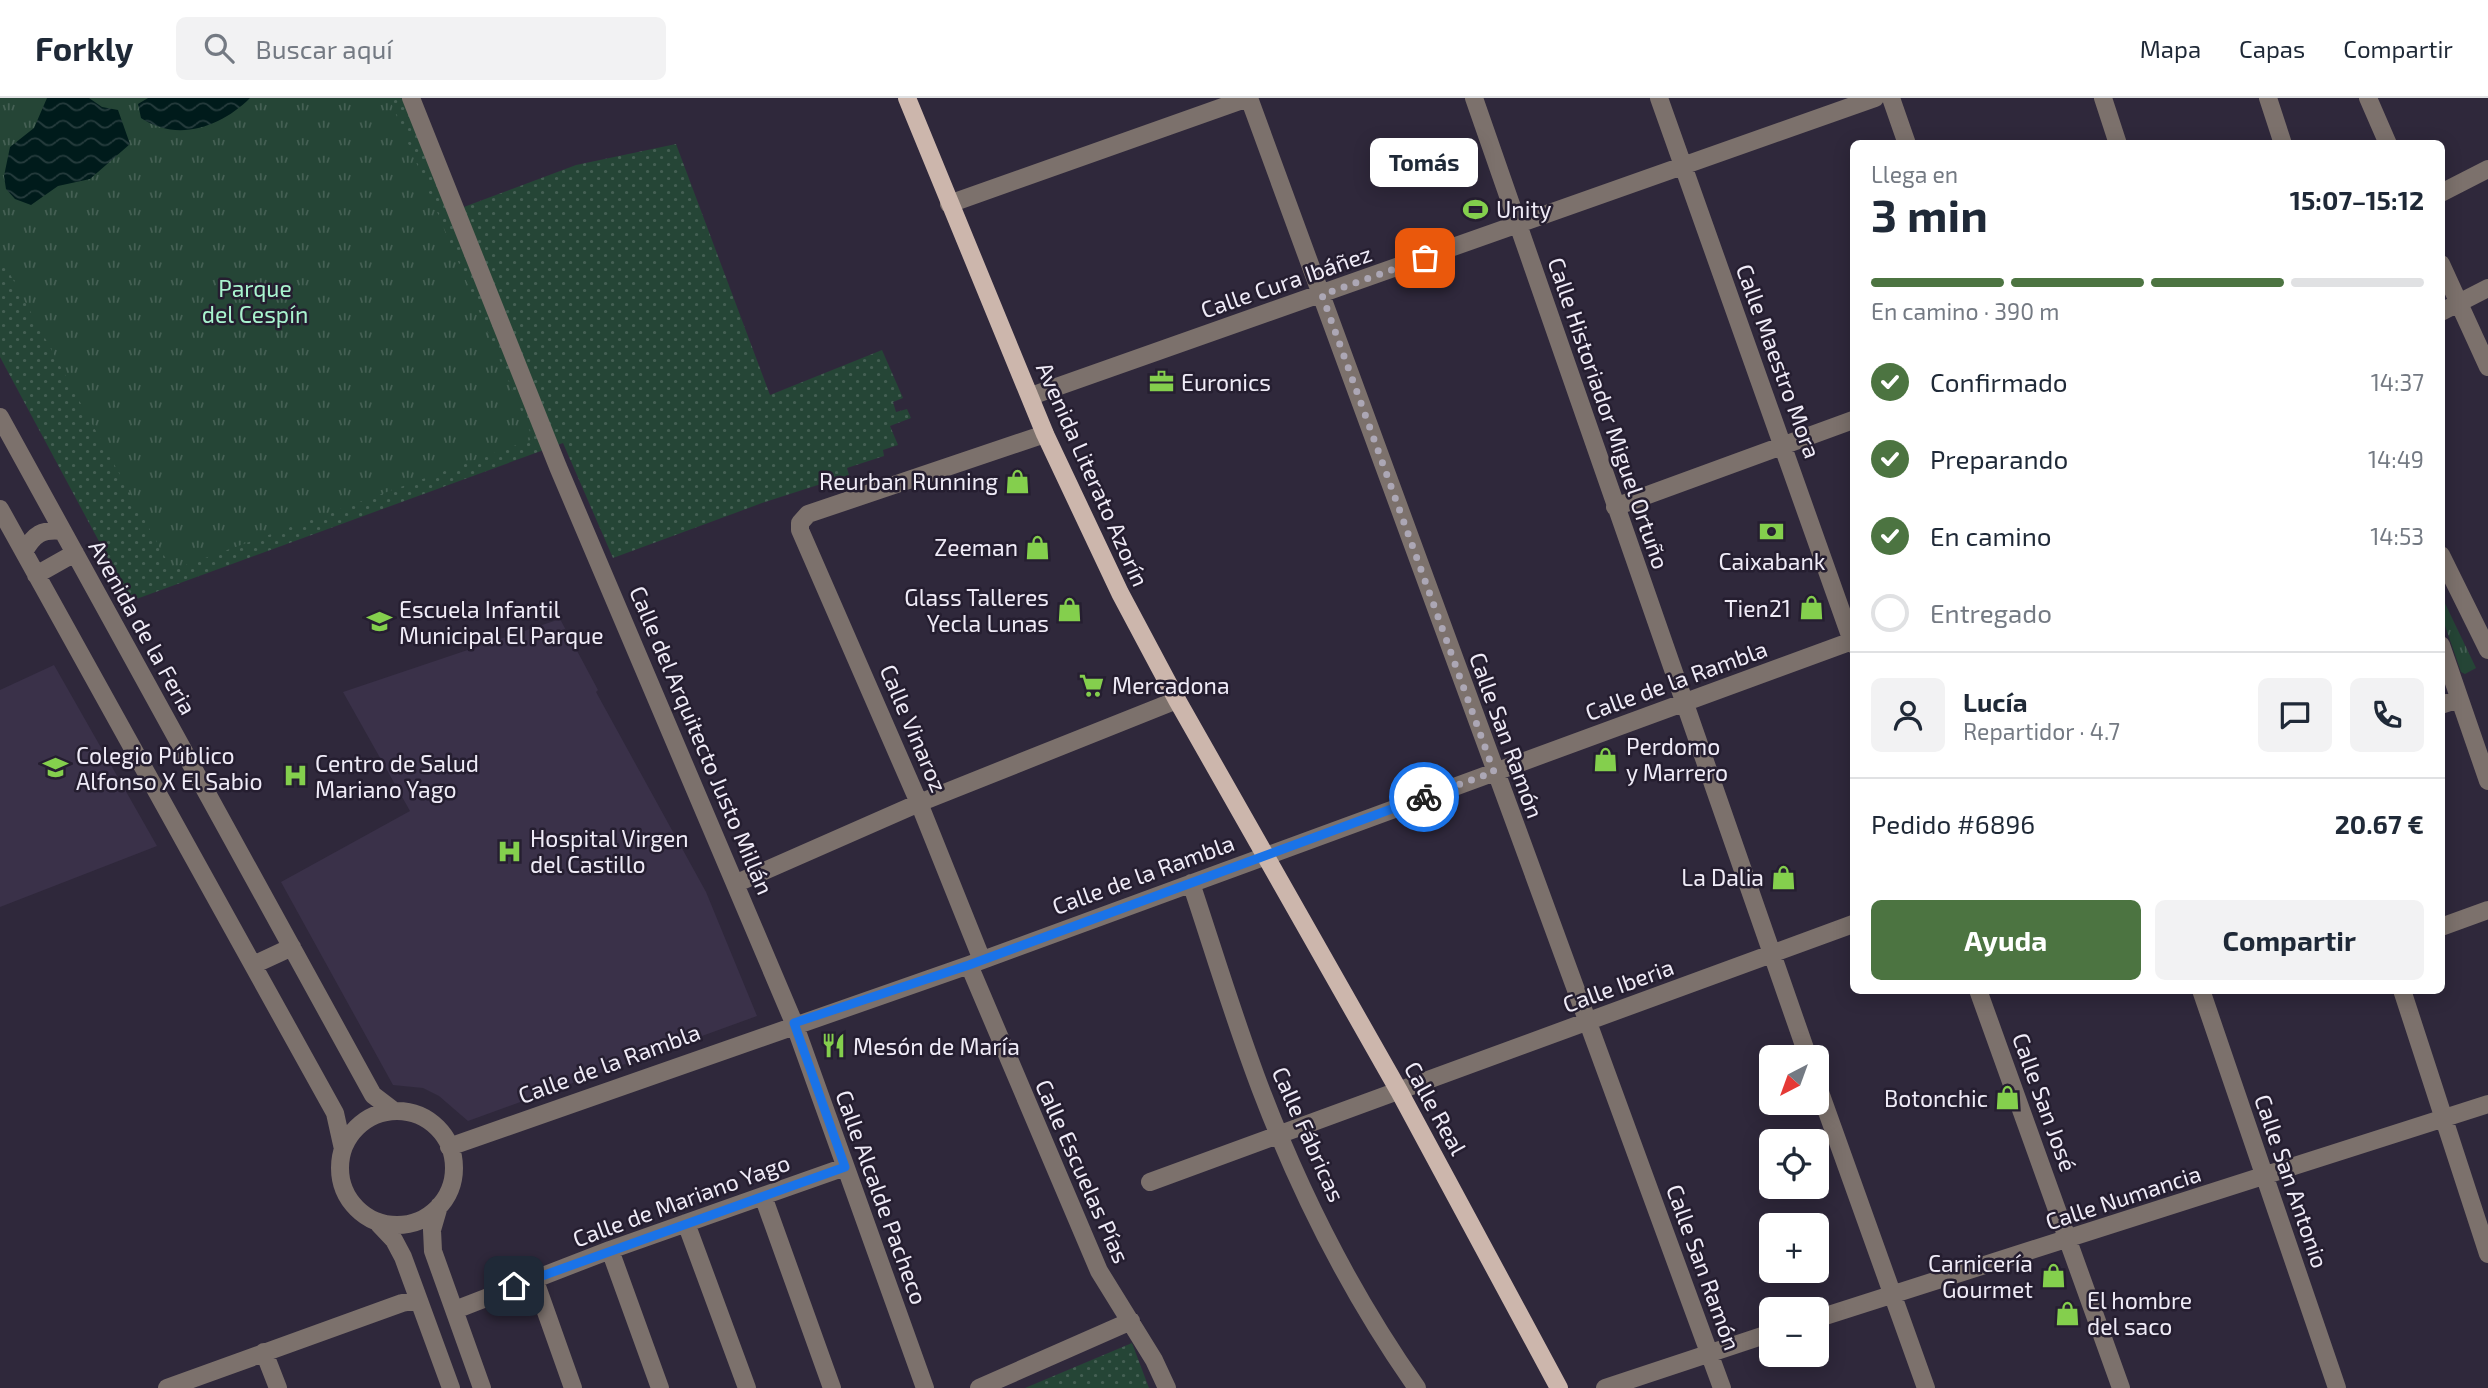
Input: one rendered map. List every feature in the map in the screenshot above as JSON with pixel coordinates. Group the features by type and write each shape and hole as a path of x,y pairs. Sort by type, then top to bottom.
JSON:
{"main road":[{"name":"Avenida Literato Azorín","path":"907,98 1045,434 1120,593 1177,700 1267,854"},
{"name":"Calle Real","path":"1267,854 1399,1091 1559,1388"}],"street":[{"name":"Calle del Arquitecto Justo Millán","path":"411,98 562,477 737,883 794,1023"},
{"path":"949,204 1249,98"},
{"name":"Calle San Ramón","path":"1249,98 1494,772 1723,1388"},
{"name":"Calle Historiador Miguel Ortuño","path":"1474,98 1804,1045"},
{"name":"Calle Maestro Mora","path":"1659,98 1783,446 1848,613"},
{"name":"Calle Cura Ibáñez","path":"1031,396 1875,98"},
{"path":"1891,98 1906,140"},
{"path":"2103,98 2117,140"},
{"path":"2268,98 2282,140"},
{"path":"2368,98 2386,140"},
{"path":"2445,191 2488,169"},
{"path":"2445,273 2488,368"},
{"path":"2445,310 2488,288"},
{"name":"Avenida de la Feria","path":"0,417 373,1095 394,1111"},
{"path":"1615,507 1850,421"},
{"name":"Calle Vinaroz","path":"975,962 919,803 800,530 803,517 1045,434"},
{"path":"0,509 335,1113 343,1149 340,1166 345,1192 361,1213 377,1222 394,1240 403,1257 451,1388"},
{"path":"24,552 36,534 47,529 62,531"},
{"path":"36,575 75,553"},
{"path":"2445,563 2488,650"},
{"name":"Calle de la Rambla","path":"449,1147 794,1023 975,962 1850,644"},
{"path":"2445,657 2488,781"},
{"path":"2445,704 2459,699"},
{"path":"737,883 919,803 1177,700"},
{"name":"Calle Fábricas","path":"1191,883 1279,1135 1352,1287 1377,1332 1417,1388"},
{"path":"2445,926 2488,910"},
{"name":"Calle Iberia","path":"1150,1182 1850,925"},
{"path":"253,965 292,947"},
{"name":"Calle Escuelas Pías","path":"975,962 1099,1271 1131,1321 1167,1388"},
{"name":"Calle San José","path":"1979,994 2121,1388"},
{"name":"Calle San Antonio","path":"2202,994 2337,1388"},
{"path":"2403,994 2488,1254"},
{"name":"Calle Alcalde Pacheco","path":"794,1023 925,1388"},
{"name":"Calle Numancia","path":"1829,1315 2264,1178 2488,1104"},
{"path":"343,1149 362,1122 394,1111 413,1114 428,1121 449,1147 453,1178 439,1206 432,1230 433,1251 482,1388"},
{"path":"1828,1115 1926,1388"},
{"name":"Calle de Mariano Yago","path":"455,1310 610,1250 845,1167"},
{"path":"763,1196 832,1388"},
{"path":"377,1222 410,1224 426,1217 439,1206"},
{"path":"686,1223 747,1388"},
{"path":"610,1250 660,1388"},
{"path":"534,1278 573,1388"},
{"path":"167,1388 402,1303 419,1300"},
{"path":"979,1388 1131,1321"},
{"path":"1605,1388 1759,1337"},
{"path":"264,1352 278,1388"}],"shaded area":[{"name":"Hospital Virgen del Castillo","path":"560,619 598,690 596,692 706,892 757,1016 468,1121 439,1096 423,1088 393,1085 281,882 410,811 343,692"},
{"name":"Colegio Público Alfonso X El Sabio","path":"54,665 157,846 0,907 0,690"}],"green space":[{"path":"0,98 403,98 453,211 576,165 676,144 770,395 882,350 903,398 893,402 896,412 907,409 911,418 890,426 898,445 883,450 884,456 847,468 849,475 765,502 613,558 563,443 131,601 0,357"},
{"name":"Parque del Cespín","path":"0,98 389,98 533,439 172,570 0,256"},
{"path":"2445,603 2476,668 2465,674 2461,672 2445,626"},
{"path":"1132,1343 1149,1388 1025,1388"}],"water":[{"path":"47,98 89,98 102,107 118,110 130,144 90,179 58,186 31,205 15,199 6,189 4,176 10,147 34,128"},
{"path":"148,98 250,98 239,108 213,123 184,130 155,125 141,118 138,104"}],"way so far":[{"path":"1424,797 1494,772 1322,295 1425,258"}],"place":[{"name":"Unity","path":"1476,209"},
{"name":"Tomás","path":"1425,258"},
{"name":"Euronics","path":"1161,382"},
{"name":"Reurban Running","path":"1018,481"},
{"name":"Caixabank","path":"1772,531"},
{"name":"Zeeman","path":"1038,547"},
{"name":"Tien21","path":"1811,608"},
{"name":"Glass Talleres Yecla Lunas","path":"1069,610"},
{"name":"Escuela Infantil Municipal El Parque","path":"379,622"},
{"name":"Mercadona","path":"1092,685"},
{"name":"Perdomo y Marrero","path":"1606,759"},
{"name":"Colegio Público Alfonso X El Sabio","path":"56,768"},
{"name":"Centro de Salud Mariano Yago","path":"295,776"},
{"name":"Hospital Virgen del Castillo","path":"510,851"},
{"name":"La Dalia","path":"1784,877"},
{"name":"Mesón de María","path":"833,1046"},
{"name":"Botonchic","path":"2008,1098"},
{"name":"Carnicería Gourmet","path":"2053,1276"},
{"name":"El hombre del saco","path":"2067,1313"}],"route":[{"path":"514,1286 845,1167 794,1023 969,965 1424,797"}]}
